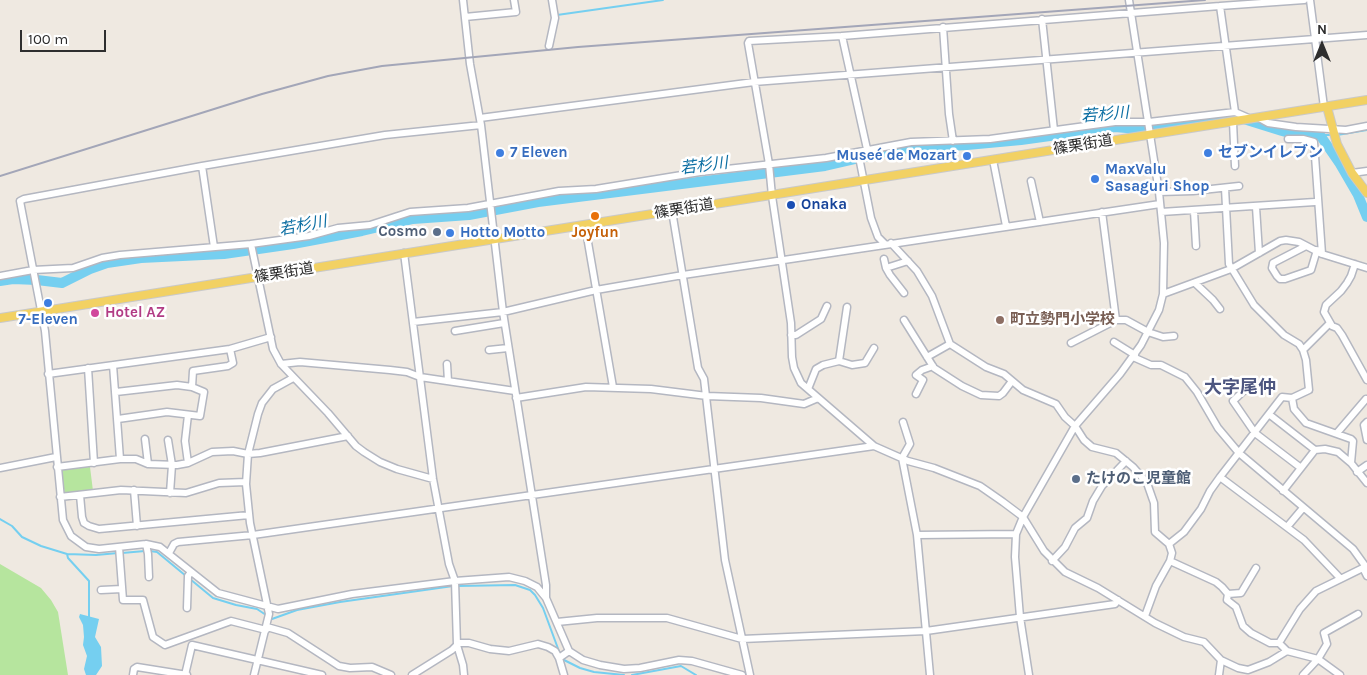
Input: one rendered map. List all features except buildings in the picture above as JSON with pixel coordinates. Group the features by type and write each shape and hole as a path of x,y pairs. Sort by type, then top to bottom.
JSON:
{"main road":[{"name":"篠栗街道","path":"0,318 993,160 1150,128 1234,122 1367,100"},
{"path":"1325,107 1337,144 1352,172 1367,193"}],"street":[{"path":"463,0 470,64 481,121 504,323 533,495 546,585 546,598"},
{"path":"465,17 516,12 514,0"},
{"path":"549,46 555,18 552,0"},
{"path":"1029,675 1020,617 1015,557 1016,534 1023,518 1075,426 1134,356 1159,310 1163,294 1164,242 1159,192 1129,0"},
{"path":"1287,651 1269,662 1248,670 1238,668 1221,660 1204,642 1184,637 1064,572 1044,551 1023,518 980,486 874,446 801,383 794,368 769,164 748,43 1304,0"},
{"path":"1310,0 1314,40 1325,107"},
{"path":"1220,6 1235,112"},
{"path":"1042,19 1054,130"},
{"path":"943,28 949,114 953,141"},
{"path":"564,675 557,622 546,598 537,587 525,581 510,577 352,594 284,608 268,607 218,593 160,547 146,544 99,549 86,547 78,543 71,536 63,520 42,312 20,201 384,134 754,82 852,76 1046,59 1367,35"},
{"path":"842,36 867,149"},
{"path":"0,276 33,270 73,268 102,258 120,255 251,244 309,236 338,228 370,225 410,212 468,208 560,191 596,189 700,172 826,158 911,142 990,138 1115,122 1150,128 1235,112 1268,123 1296,127 1346,130 1367,126"},
{"path":"1234,122 1236,166"},
{"path":"1296,127 1297,139"},
{"path":"1288,139 1314,142 1320,252 1311,270 1280,279 1272,268 1273,263 1306,246"},
{"path":"858,152 871,218 878,237 908,261 917,271 932,296 950,344 986,367 1004,374 1023,390 1056,404 1092,448 1116,453 1133,467 1147,483 1154,504 1156,532 1169,544 1172,553 1170,561 1156,586 1145,616"},
{"path":"993,160 1006,226"},
{"path":"202,166 214,247"},
{"path":"1352,172 1367,171"},
{"path":"1031,181 1040,222"},
{"path":"1159,192 1239,186"},
{"path":"1169,544 1184,532 1201,509 1220,477 1270,415 1282,397 1292,398 1309,390 1303,350 1299,344 1284,335 1254,305 1229,264 1226,188"},
{"path":"1161,212 1315,202"},
{"path":"413,322 503,312 596,290 683,275 1160,204"},
{"path":"1256,207 1259,253"},
{"path":"672,211 698,368 704,379 725,560 750,675"},
{"path":"1194,211 1196,246"},
{"path":"1102,212 1116,320"},
{"path":"585,225 613,387"},
{"path":"1163,294 1231,268 1286,240 1299,242 1320,252 1367,268"},
{"path":"251,244 273,349 281,364 360,449 397,470 433,479"},
{"path":"404,254 433,479 449,564 455,584 457,645 464,675"},
{"path":"884,259 890,275 904,293"},
{"path":"886,268 908,261"},
{"path":"1355,264 1351,276 1341,291 1326,305 1324,312 1332,326 1337,328 1342,335 1367,380"},
{"path":"1195,283 1220,309"},
{"path":"791,336 796,335 821,319 827,306"},
{"path":"839,361 847,307"},
{"path":"904,320 933,366 962,386 981,394 999,396 1004,393 1012,381"},
{"path":"1072,343 1116,320 1126,320 1148,332 1163,337 1174,336"},
{"path":"455,331 504,323"},
{"path":"1303,350 1330,323"},
{"path":"48,374 230,349 271,337"},
{"path":"1114,342 1151,365 1162,365 1185,377 1197,392 1218,428 1239,453 1353,549 1365,567 1367,576"},
{"path":"927,357 950,344"},
{"path":"489,350 508,348"},
{"path":"808,389 816,369 822,365 839,361 852,365 865,363 874,348"},
{"path":"192,387 193,370 228,366 233,363 230,349"},
{"path":"281,364 300,362 408,372 420,377 516,395 586,387 613,387 651,389 706,396 762,398 804,404 818,398"},
{"path":"114,364 120,459"},
{"path":"447,364 448,381"},
{"path":"916,394 923,380 916,375 922,370 933,366"},
{"path":"88,368 94,463"},
{"path":"254,675 268,623 268,607 249,515 246,482 248,454 262,403 273,389 293,378"},
{"path":"1251,384 1233,401 1255,433 1301,468"},
{"path":"116,392 177,385 192,387 204,392 200,416 167,412 118,419"},
{"path":"1292,398 1294,409 1306,423 1337,433 1353,441 1351,463"},
{"path":"1337,433 1367,399"},
{"path":"188,415 185,441 188,463"},
{"path":"1270,415 1315,450 1338,452 1351,463 1367,484"},
{"path":"903,422 910,444 902,458 917,535 930,675"},
{"path":"1367,422 1364,425 1367,440"},
{"path":"57,467 120,459 136,459 148,464 172,465 188,463 218,452 233,451 248,454 348,436"},
{"path":"145,439 148,464"},
{"path":"168,440 172,465 170,493"},
{"path":"169,553 174,544 178,542 253,535 874,446"},
{"path":"1283,491 1315,450"},
{"path":"0,468 56,457"},
{"path":"1052,561 1065,547 1075,528 1087,518 1092,501 1102,486 1126,461"},
{"path":"1357,472 1367,465"},
{"path":"1220,477 1304,540 1340,578"},
{"path":"60,497 122,490 186,493 219,483 246,482"},
{"path":"134,490 137,526"},
{"path":"80,495 82,517 89,526 99,529 249,515"},
{"path":"1288,527 1303,508"},
{"path":"917,535 1016,534"},
{"path":"146,544 149,577"},
{"path":"119,547 123,600 143,600 153,637 165,645 231,621 268,623 288,633 339,666 350,668 372,667 391,675"},
{"path":"1170,561 1216,582 1228,594 1241,593 1256,568"},
{"path":"1279,643 1300,609 1316,591 1365,567"},
{"path":"187,608 188,576 191,572"},
{"path":"101,590 122,589"},
{"path":"1228,594 1227,600 1239,612 1243,626 1259,638 1270,643 1279,643 1287,651 1318,659 1340,675"},
{"path":"557,622 597,618 667,618 742,638 926,631 1114,604 1118,600"},
{"path":"1304,675 1318,659 1327,644 1324,634 1358,614"},
{"path":"133,675 134,669 137,667 185,675 194,634"},
{"path":"412,675 460,643 509,651 538,644 548,647 563,656 640,672 667,662 692,661 742,675"},
{"path":"192,645 322,675"},
{"path":"1219,675 1221,660"}],"green space":[{"path":"90,467 93,491 65,495 61,470"},
{"path":"0,564 41,588 51,600 58,612 68,675 0,675"}],"water":[{"path":"80,614 99,619 95,637 101,647 102,666 96,675 86,675 84,669 87,656 83,645 83,625 79,617"}],"waterway":[{"path":"557,15 663,0"},
{"name":"若杉川","path":"0,281 13,279 62,283 107,263 141,258 224,254 293,244 413,219 469,215 538,202 825,166 899,149 1021,140 1115,127 1138,129 1164,127 1195,120 1234,116 1293,134 1320,135 1358,195 1367,217"},
{"path":"1337,135 1367,130"},
{"path":"1320,135 1333,135"},
{"path":"0,519 12,526 22,537 41,546 67,554 68,558 89,581 89,617"},
{"path":"122,553 145,551"},
{"path":"150,551 157,552 186,576"},
{"path":"67,554 96,555 118,553"},
{"path":"190,579 213,598 257,609 272,619 297,610 340,602 453,586"},
{"path":"458,586 515,585 530,590 543,608 560,654"},
{"path":"562,659 580,668 594,672 624,675"},
{"path":"632,675 681,666 696,675"}],"railway":[{"path":"0,176 262,94 328,76 382,66 578,47 1205,0"}],"place":[{"name":"7 Eleven","path":"500,153"},
{"name":"セブンイレブン","path":"1208,153"},
{"name":"Museé de Mozart","path":"967,156"},
{"name":"MaxValu Sasaguri Shop","path":"1095,179"},
{"name":"Onaka","path":"791,205"},
{"name":"Joyfun","path":"595,216"},
{"name":"Cosmo","path":"437,232"},
{"name":"Hotto Motto","path":"450,233"},
{"name":"7-Eleven","path":"48,303"},
{"name":"Hotel AZ","path":"95,313"},
{"name":"町立勢門小学校","path":"1000,320"},
{"name":"たけのこ児童館","path":"1076,479"}],"district":[{"name":"大字尾仲","path":"1240,388"}]}
